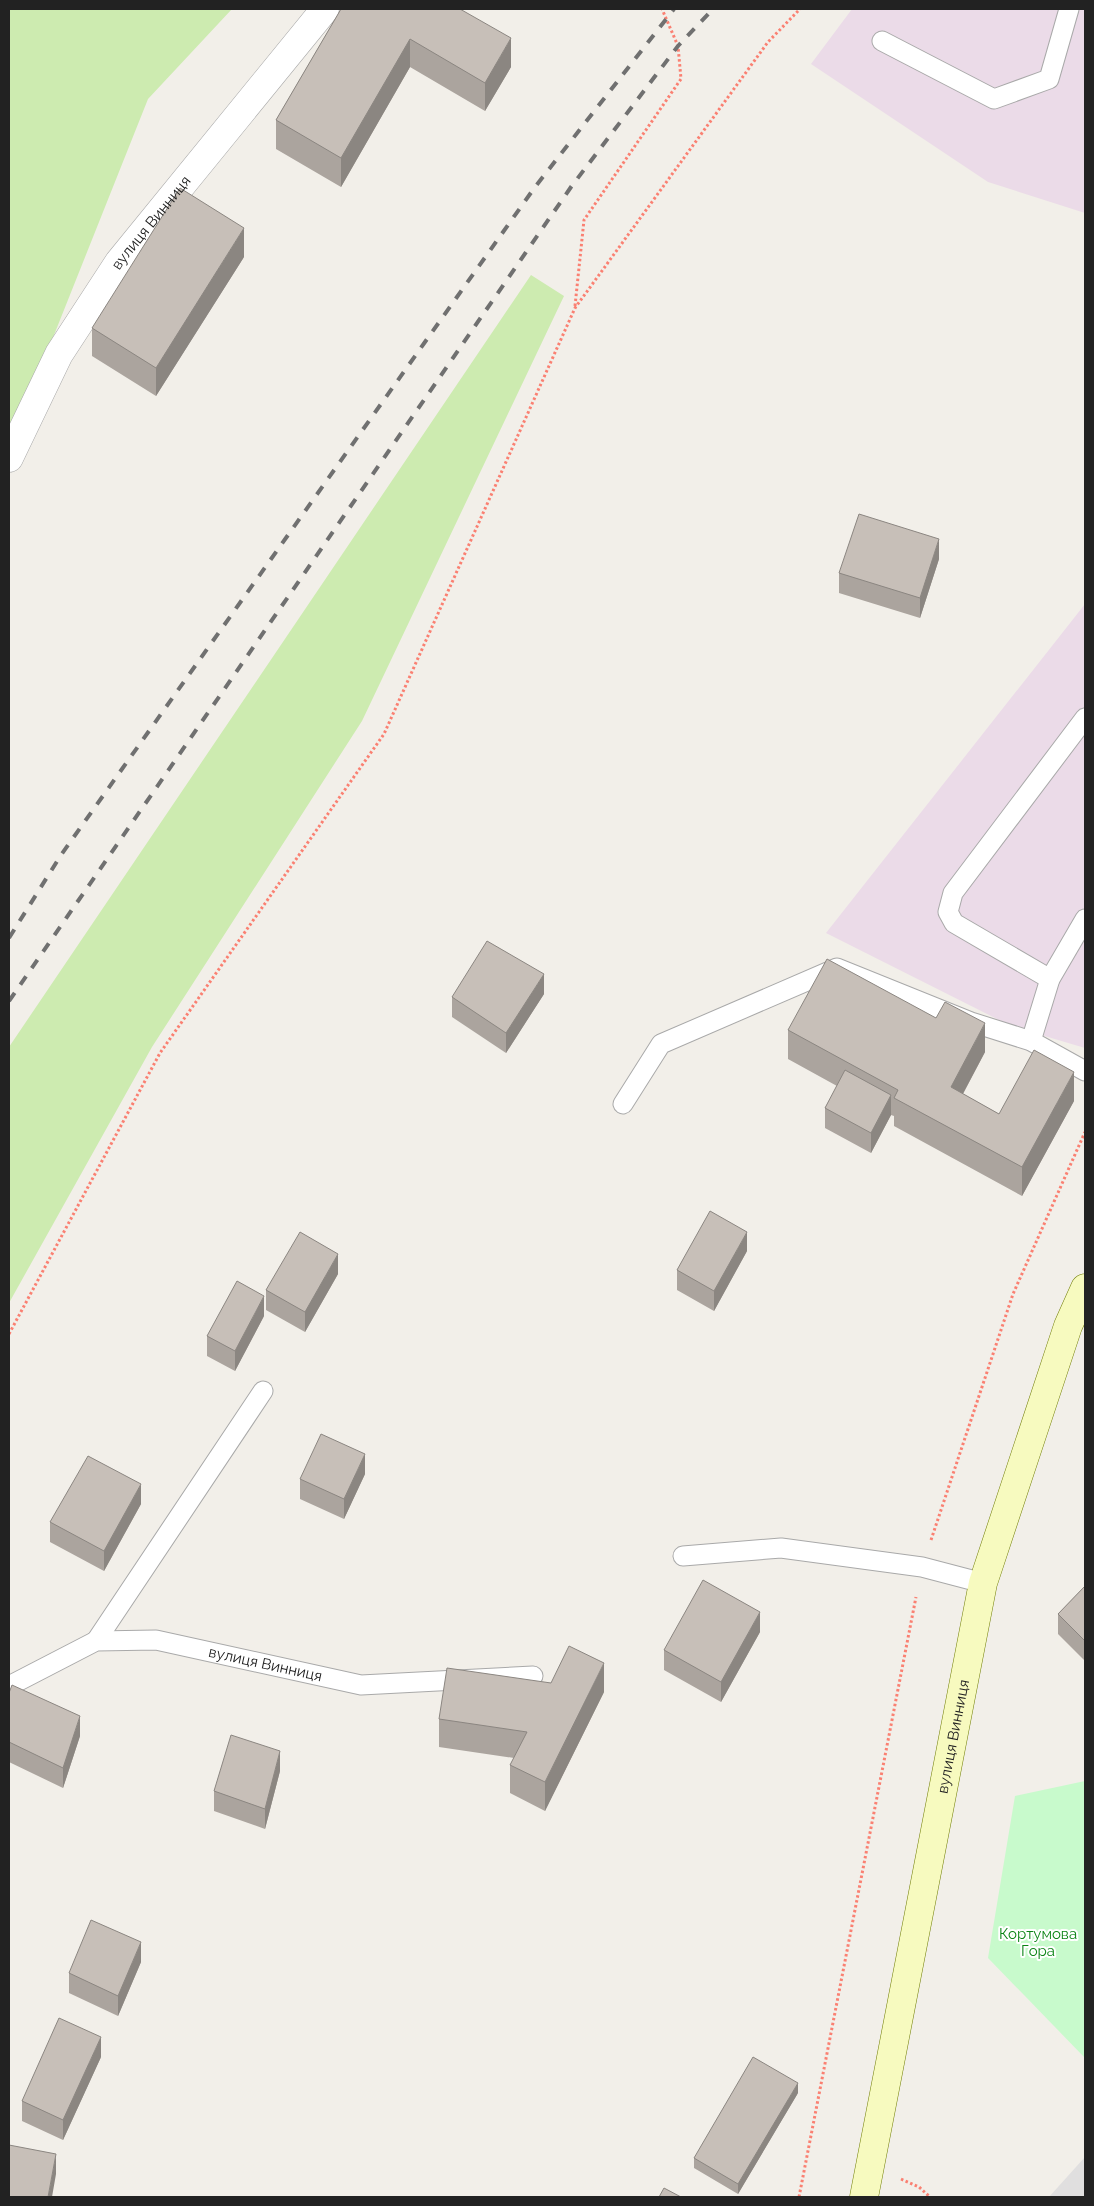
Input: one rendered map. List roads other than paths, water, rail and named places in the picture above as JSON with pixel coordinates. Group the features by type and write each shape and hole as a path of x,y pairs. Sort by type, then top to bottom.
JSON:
{"main road":[{"name":"вулиця Винниця","path":"864,2197 984,1583 1068,1326 1085,1288"}],"street":[{"name":"вулиця Винниця","path":"9,458 58,354 119,262 325,9"}],"lane":[{"path":"882,41 994,99 1049,79 1069,9"},
{"path":"1050,979 954,924 948,912 953,893 1085,718"},
{"path":"1031,1041 1050,979 1085,919"},
{"path":"623,1104 661,1044 837,968 971,1022 1031,1041 1085,1071"},
{"path":"96,1641 263,1391"},
{"path":"684,1556 781,1548 922,1567 984,1583"},
{"name":"вулиця Винниця","path":"9,1686 96,1641 156,1640 361,1685 533,1676"}],"railway":[{"path":"9,938 61,855 535,187 674,9"},
{"path":"9,1001 571,187 678,46 713,9"}],"park label":[{"name":"Кортумова Гора","path":"1038,1942"}]}
